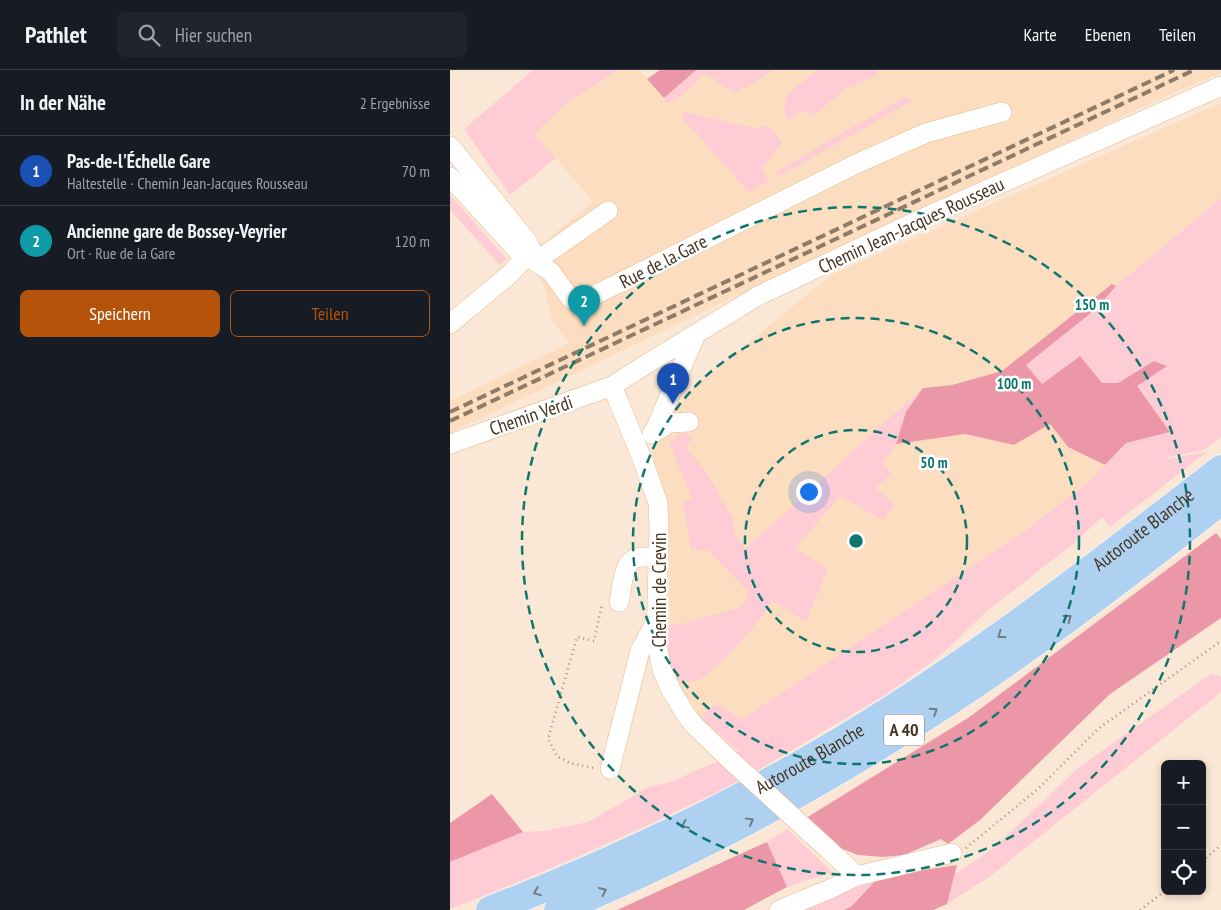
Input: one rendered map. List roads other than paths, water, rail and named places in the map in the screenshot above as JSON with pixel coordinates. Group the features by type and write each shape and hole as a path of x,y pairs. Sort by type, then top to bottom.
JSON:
{"highway":[{"name":"Autoroute Blanche","path":"490,910 539,891 666,835 776,778 838,742 933,682 1024,619 1091,570 1221,469"},
{"name":"Autoroute Blanche","path":"558,910 636,876 735,829 876,748 945,704 1058,625 1221,501"}],"street":[{"name":"Chemin Jean-Jacques Rousseau","path":"612,386 758,296 912,223 1221,86"},
{"name":"Rue de la Gare","path":"450,177 517,250 551,272 570,298 581,302 856,164 926,133 1002,112"},
{"path":"450,146 528,242 531,259"},
{"path":"450,324 511,273 608,211"},
{"path":"654,432 696,334"},
{"name":"Chemin Verdi","path":"450,444 612,386"},
{"name":"Chemin de Crevin","path":"612,386 651,481 658,503 657,650 662,670 671,690 694,725 857,876"},
{"path":"636,444 669,423 689,422"},
{"path":"620,598 625,572 630,562 635,558 658,557"},
{"path":"610,769 640,651 656,621"},
{"path":"779,910 830,890 857,876 952,853"}],"railway":[{"path":"450,412 1174,70"},
{"path":"450,421 1194,70"}],"place":[{"name":"Ancienne gare de Bossey-Veyrier","path":"584,326"},
{"name":"Pas-de-l'Échelle Gare","path":"673,404"}]}
